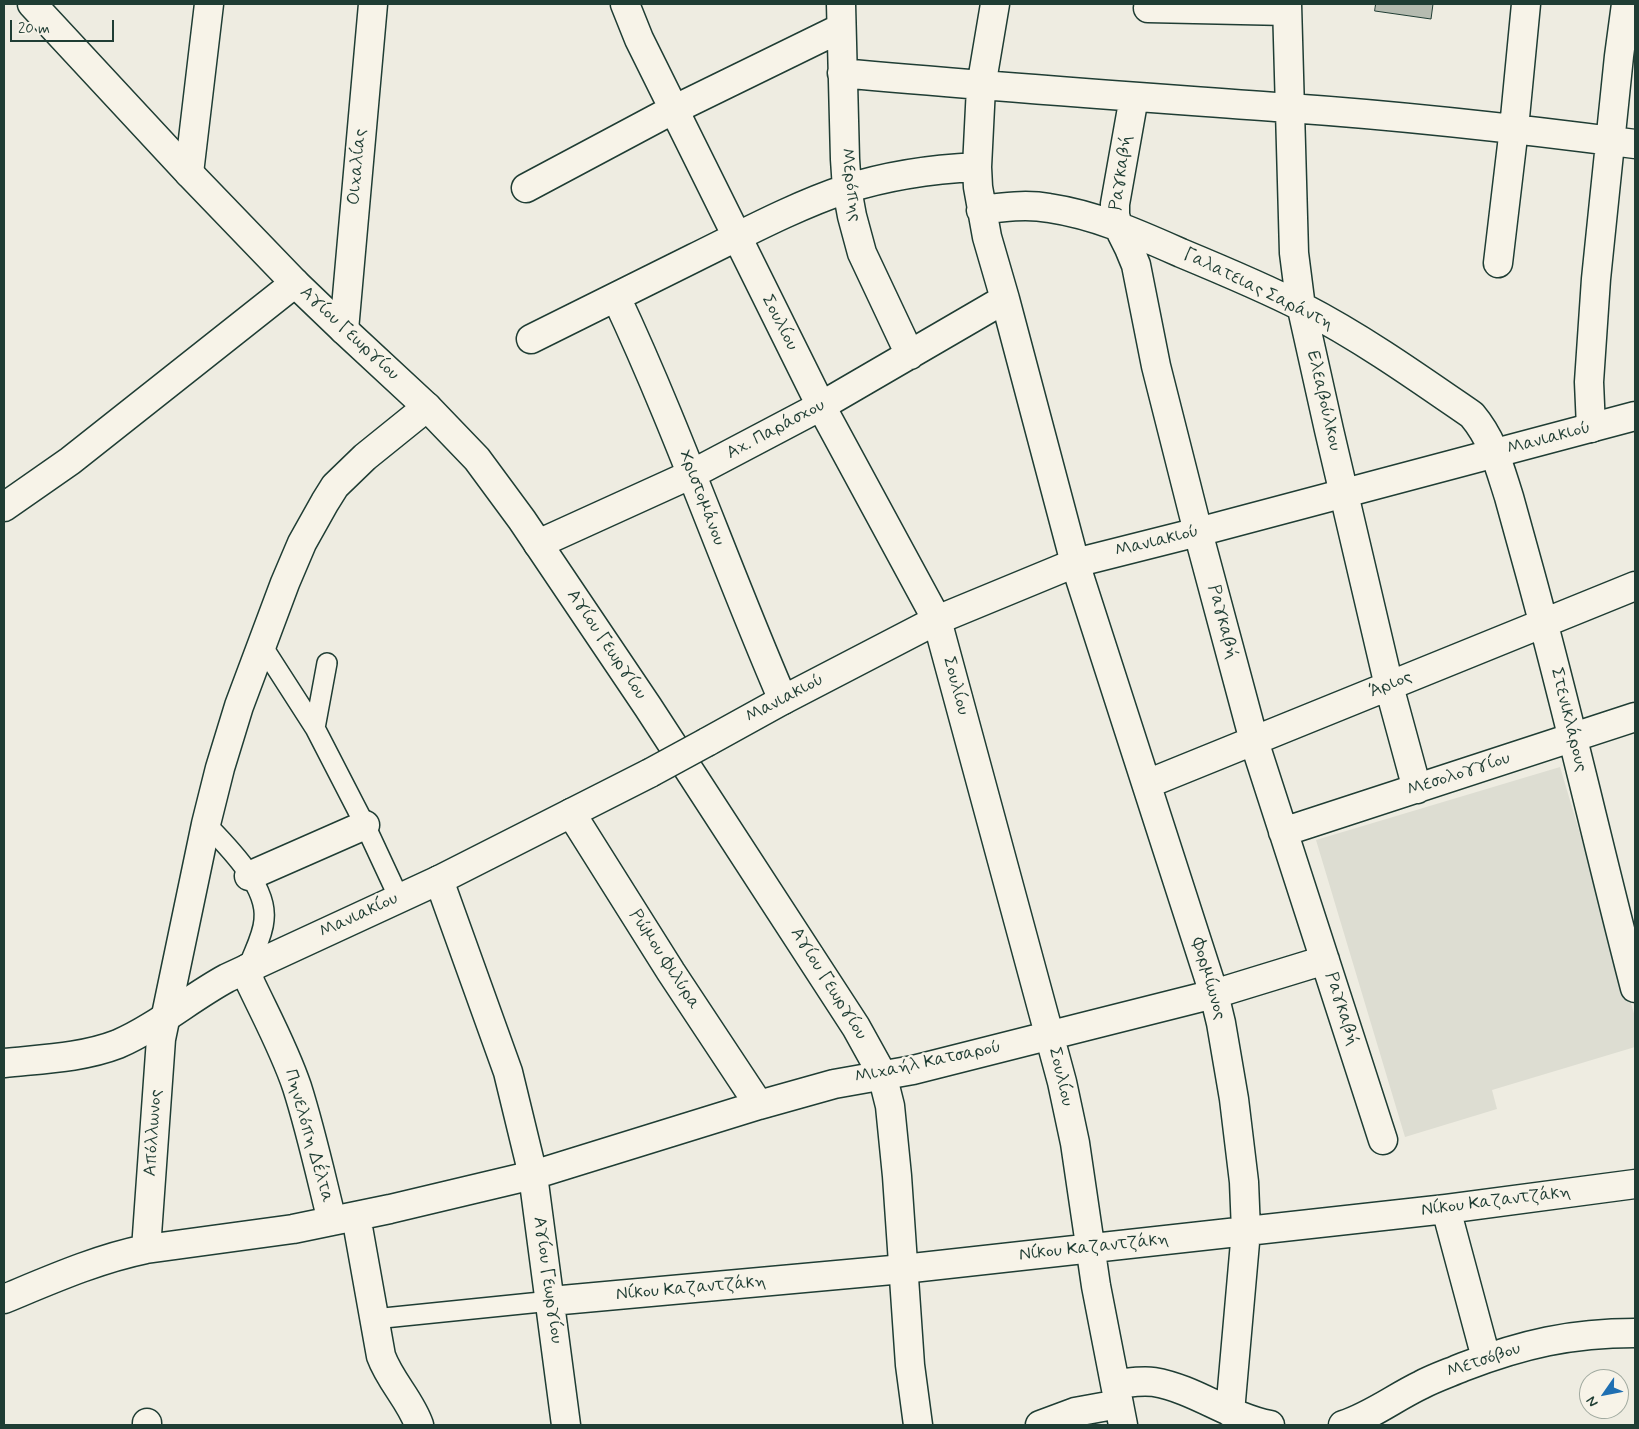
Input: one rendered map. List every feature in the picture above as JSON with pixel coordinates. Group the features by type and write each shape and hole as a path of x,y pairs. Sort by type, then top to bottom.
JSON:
{"street":[{"name":"Αγίου Γεωργίου","path":"32,4 189,173 295,283 427,407 476,459 522,520 653,716 856,1027 882,1074 890,1106 910,1365 918,1425"},
{"path":"189,173 209,4"},
{"name":"Οιχαλίας","path":"344,330 373,4"},
{"name":"Σουλίου","path":"625,4 639,39 821,406 937,620 1051,1035 1062,1082 1075,1143 1090,1249 1119,1405"},
{"name":"Φορμίωνος","path":"995,4 980,86 977,178 981,210 1076,563 1214,994 1234,1099 1244,1182 1246,1231 1230,1412"},
{"path":"1498,263 1526,4"},
{"path":"1591,428 1589,406 1590,360 1596,279 1622,142 1627,56 1626,4"},
{"path":"1148,8 1287,8"},
{"name":"Ελεαβούλκου","path":"1287,8 1294,252 1302,307 1389,686 1418,789"},
{"path":"526,188 674,110 841,16"},
{"name":"Μερόπης","path":"841,16 847,189 853,221 862,253 910,355"},
{"path":"842,73 980,86 1290,108 1514,128 1622,142"},
{"name":"Ραγκαβή","path":"1134,97 1114,215 1136,265 1156,366 1254,741 1383,1140"},
{"path":"531,340 736,237 823,198 847,189 897,177 977,167"},
{"name":"Γαλατειας Σαράντη","path":"981,210 1022,207 1049,208 1090,217 1118,226 1227,272 1302,307 1360,340 1472,415 1496,453"},
{"path":"4,507 70,461 295,283"},
{"name":"Χριστομάνου","path":"616,297 644,357 783,700"},
{"name":"Αχ. Παράσχου","path":"538,544 692,474 821,406 1005,299"},
{"name":"Απόλλωνος","path":"146,1249 161,1039 206,824 220,768 261,644 302,543 335,486 365,457 427,407"},
{"name":"Μανιακιού","path":"707,742 937,620 1076,563 1591,428 1635,419"},
{"name":"Στενικλάρους","path":"1496,453 1574,738 1625,908 1635,988"},
{"name":"Άριος","path":"1147,784 1635,586"},
{"name":"Μεσολογγίου","path":"1283,832 1635,717"},
{"name":"Μανιακίου","path":"4,1063 67,1056 104,1048 127,1039 166,1017 200,994 248,968 438,880 650,773 707,742"},
{"name":"Ρώμου Φιλύρα","path":"571,813 670,972 759,1105"},
{"path":"249,876 365,825"},
{"name":"Αγίου Γεωργίου","path":"438,880 508,1072 533,1175 566,1425"},
{"name":"Μιχαήλ Κατσαρού","path":"4,1299 93,1263 146,1249 293,1229 533,1175 759,1105 847,1081 922,1068 1214,994 1325,960"},
{"name":"Πηνελόπη Δέλτα","path":"248,968 250,982 297,1086 307,1122 344,1219 374,1320 381,1356 419,1425"},
{"name":"Νίκου Καζαντζάκη","path":"551,1301 903,1270 1446,1209 1635,1184"},
{"path":"1446,1209 1486,1358"},
{"name":"Μετσόβου","path":"1342,1425 1360,1419 1422,1384 1486,1358 1551,1339 1585,1334 1635,1333"},
{"path":"1040,1425 1075,1412 1119,1405 1143,1381 1155,1382 1192,1393 1244,1418 1270,1425"}],"lane":[{"path":"261,644 315,728 365,825 399,898"},
{"path":"315,728 327,663"},
{"path":"206,824 231,850 249,876 260,895 265,910 263,927 248,968"},
{"path":"374,1320 551,1301"}],"shaded area":[{"path":"1560,767 1635,1017 1635,1047 1492,1090 1497,1109 1405,1137 1316,840"}],"building":[{"path":"1376,4 1433,4 1431,19 1375,11"}]}
